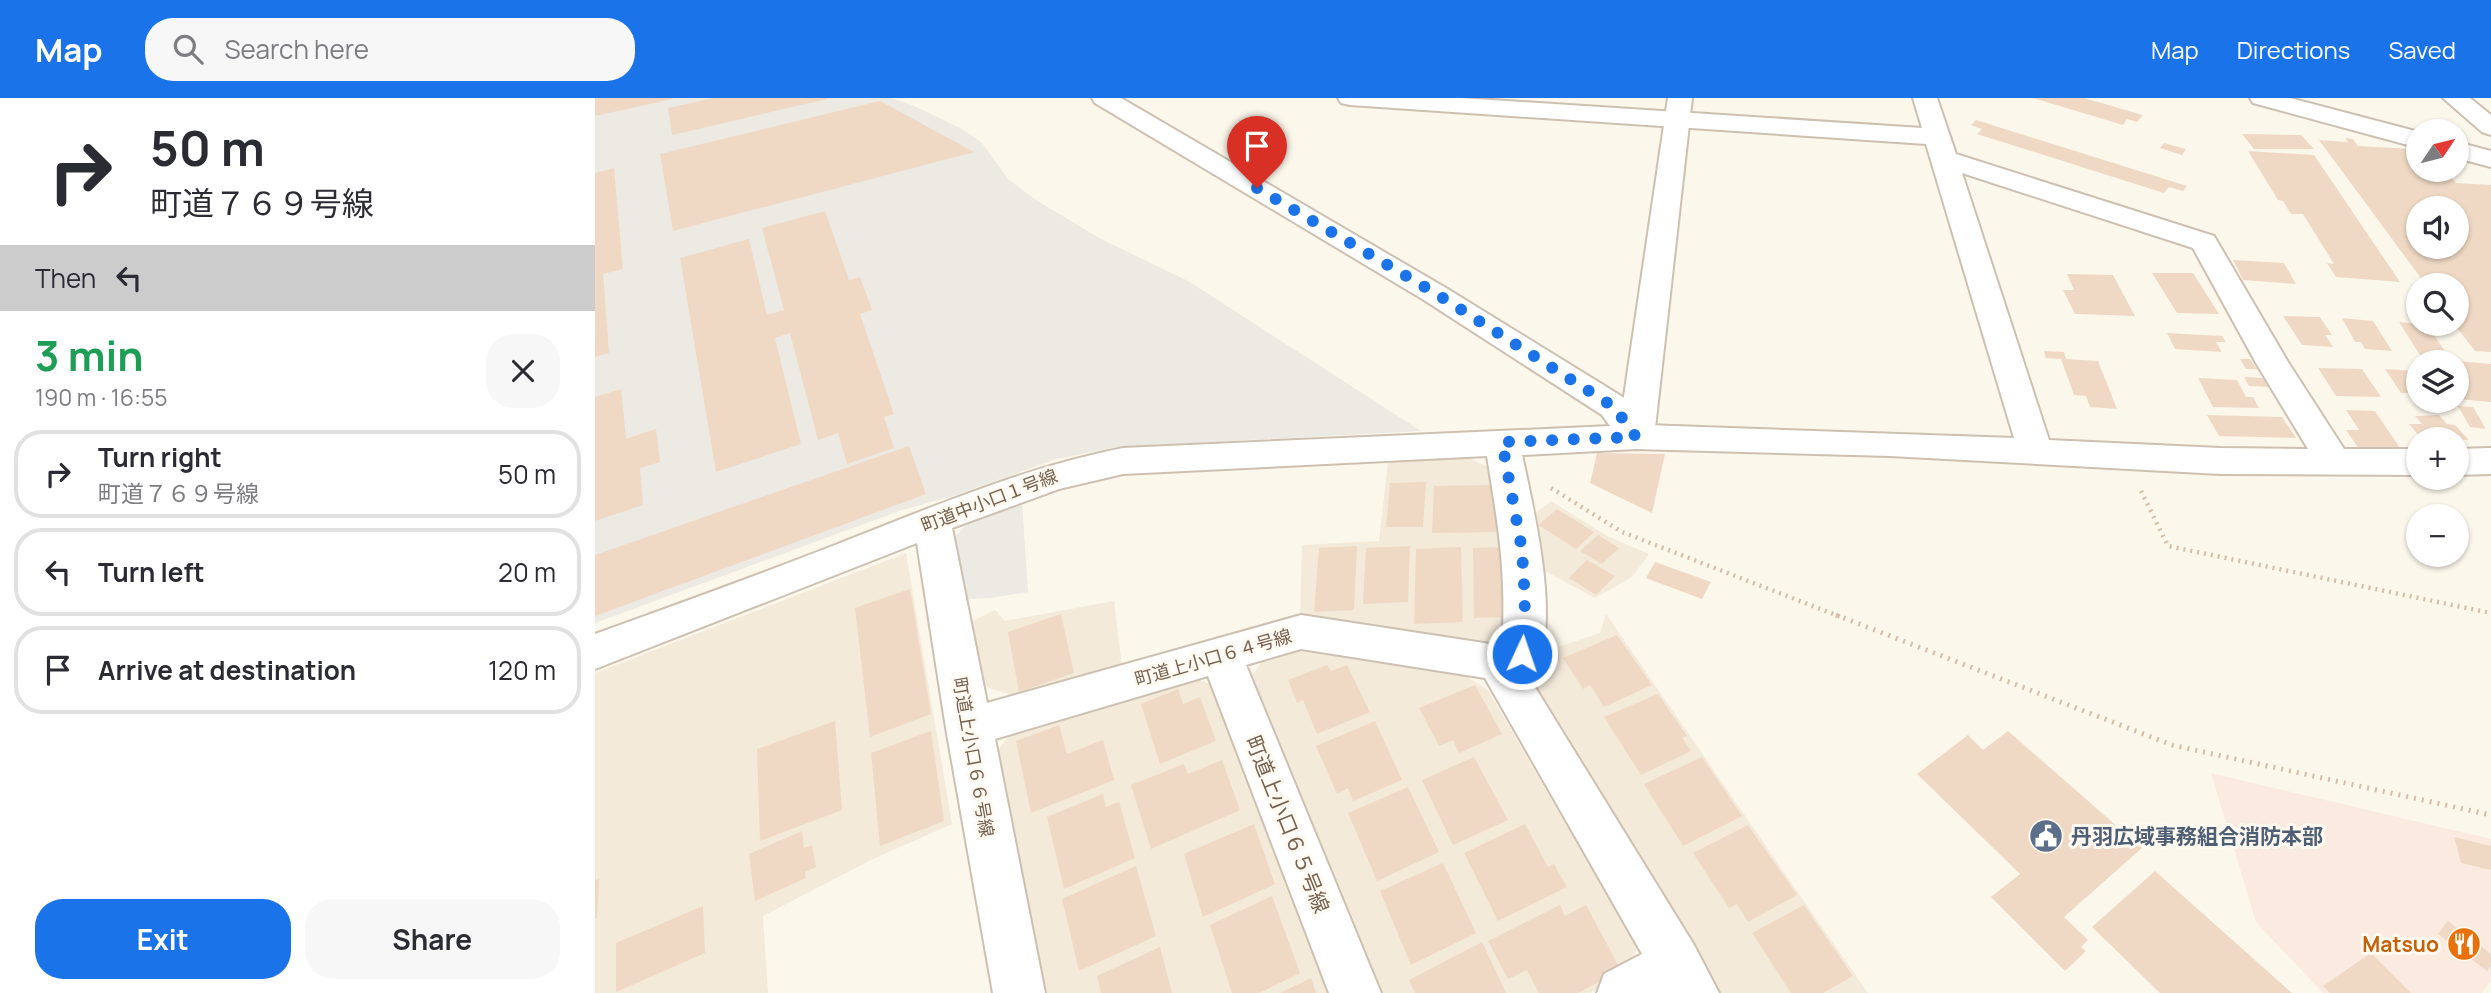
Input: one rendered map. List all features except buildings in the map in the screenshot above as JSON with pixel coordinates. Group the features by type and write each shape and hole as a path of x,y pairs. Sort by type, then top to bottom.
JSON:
{"street":[{"path":"1104,98 1435,293 1614,407 1636,437"},
{"path":"1350,98 1679,109 1940,148 2204,242 2272,363 2335,463"},
{"path":"1925,98 2035,450"},
{"path":"2262,98 2406,137"},
{"path":"2455,98 2491,127"},
{"path":"1636,437 1679,109"},
{"path":"2469,153 2491,159"},
{"name":"町道中小口１号線","path":"595,652 825,565 1034,481 1123,461 1489,452 1636,437 2035,450 2220,461 2406,462"},
{"path":"1489,452 1522,550 1525,601 1522,654 1498,663 1684,978 1623,993"},
{"path":"2469,462 2491,461"},
{"name":"町道上小口６６号線","path":"932,521 968,728 1019,993"},
{"name":"町道上小口６４号線","path":"968,728 1301,632 1498,663"},
{"name":"町道上小口６５号線","path":"1221,655 1355,993"}],"path":[{"path":"1489,452 1622,532 2172,745 2491,815"},
{"path":"2123,455 2168,545 2491,613"}],"shaded area":[{"path":"595,98 892,98 912,105 962,129 982,143 1008,179 1036,200 1101,239 1188,281 1421,431 1116,447 1056,459 953,496 902,510 595,623"},
{"path":"1469,458 1500,473 1511,648 1300,618 1302,545 1379,541 1388,462"},
{"path":"1551,501 1607,536 1649,554 1632,577 1595,598 1530,563 1524,522"},
{"path":"1022,502 1028,592 968,599 955,537 969,522"},
{"path":"906,553 952,824 873,859 763,916 768,993 595,993 595,673"},
{"path":"1114,601 1122,666 1012,695 986,687 972,621 995,610 1005,621"},
{"path":"1606,614 1868,993 1719,993 1528,677 1531,650 1546,651 1600,633"},
{"path":"1298,651 1466,676 1488,690 1637,947 1629,972 1590,993 1380,993 1252,676 1263,660"},
{"path":"1196,679 1214,685 1329,993 1047,993 997,751 1016,728"},
{"path":"2211,773 2491,839 2491,981 2482,993 2323,993 2256,922"}],"place":[{"name":"丹羽広域事務組合消防本部","path":"2046,836"},
{"name":"Matsuo","path":"2464,944"}],"route":[{"path":"1257,188 1435,293 1614,407 1636,437 1502,442 1522,550 1525,601 1522,654"}]}
